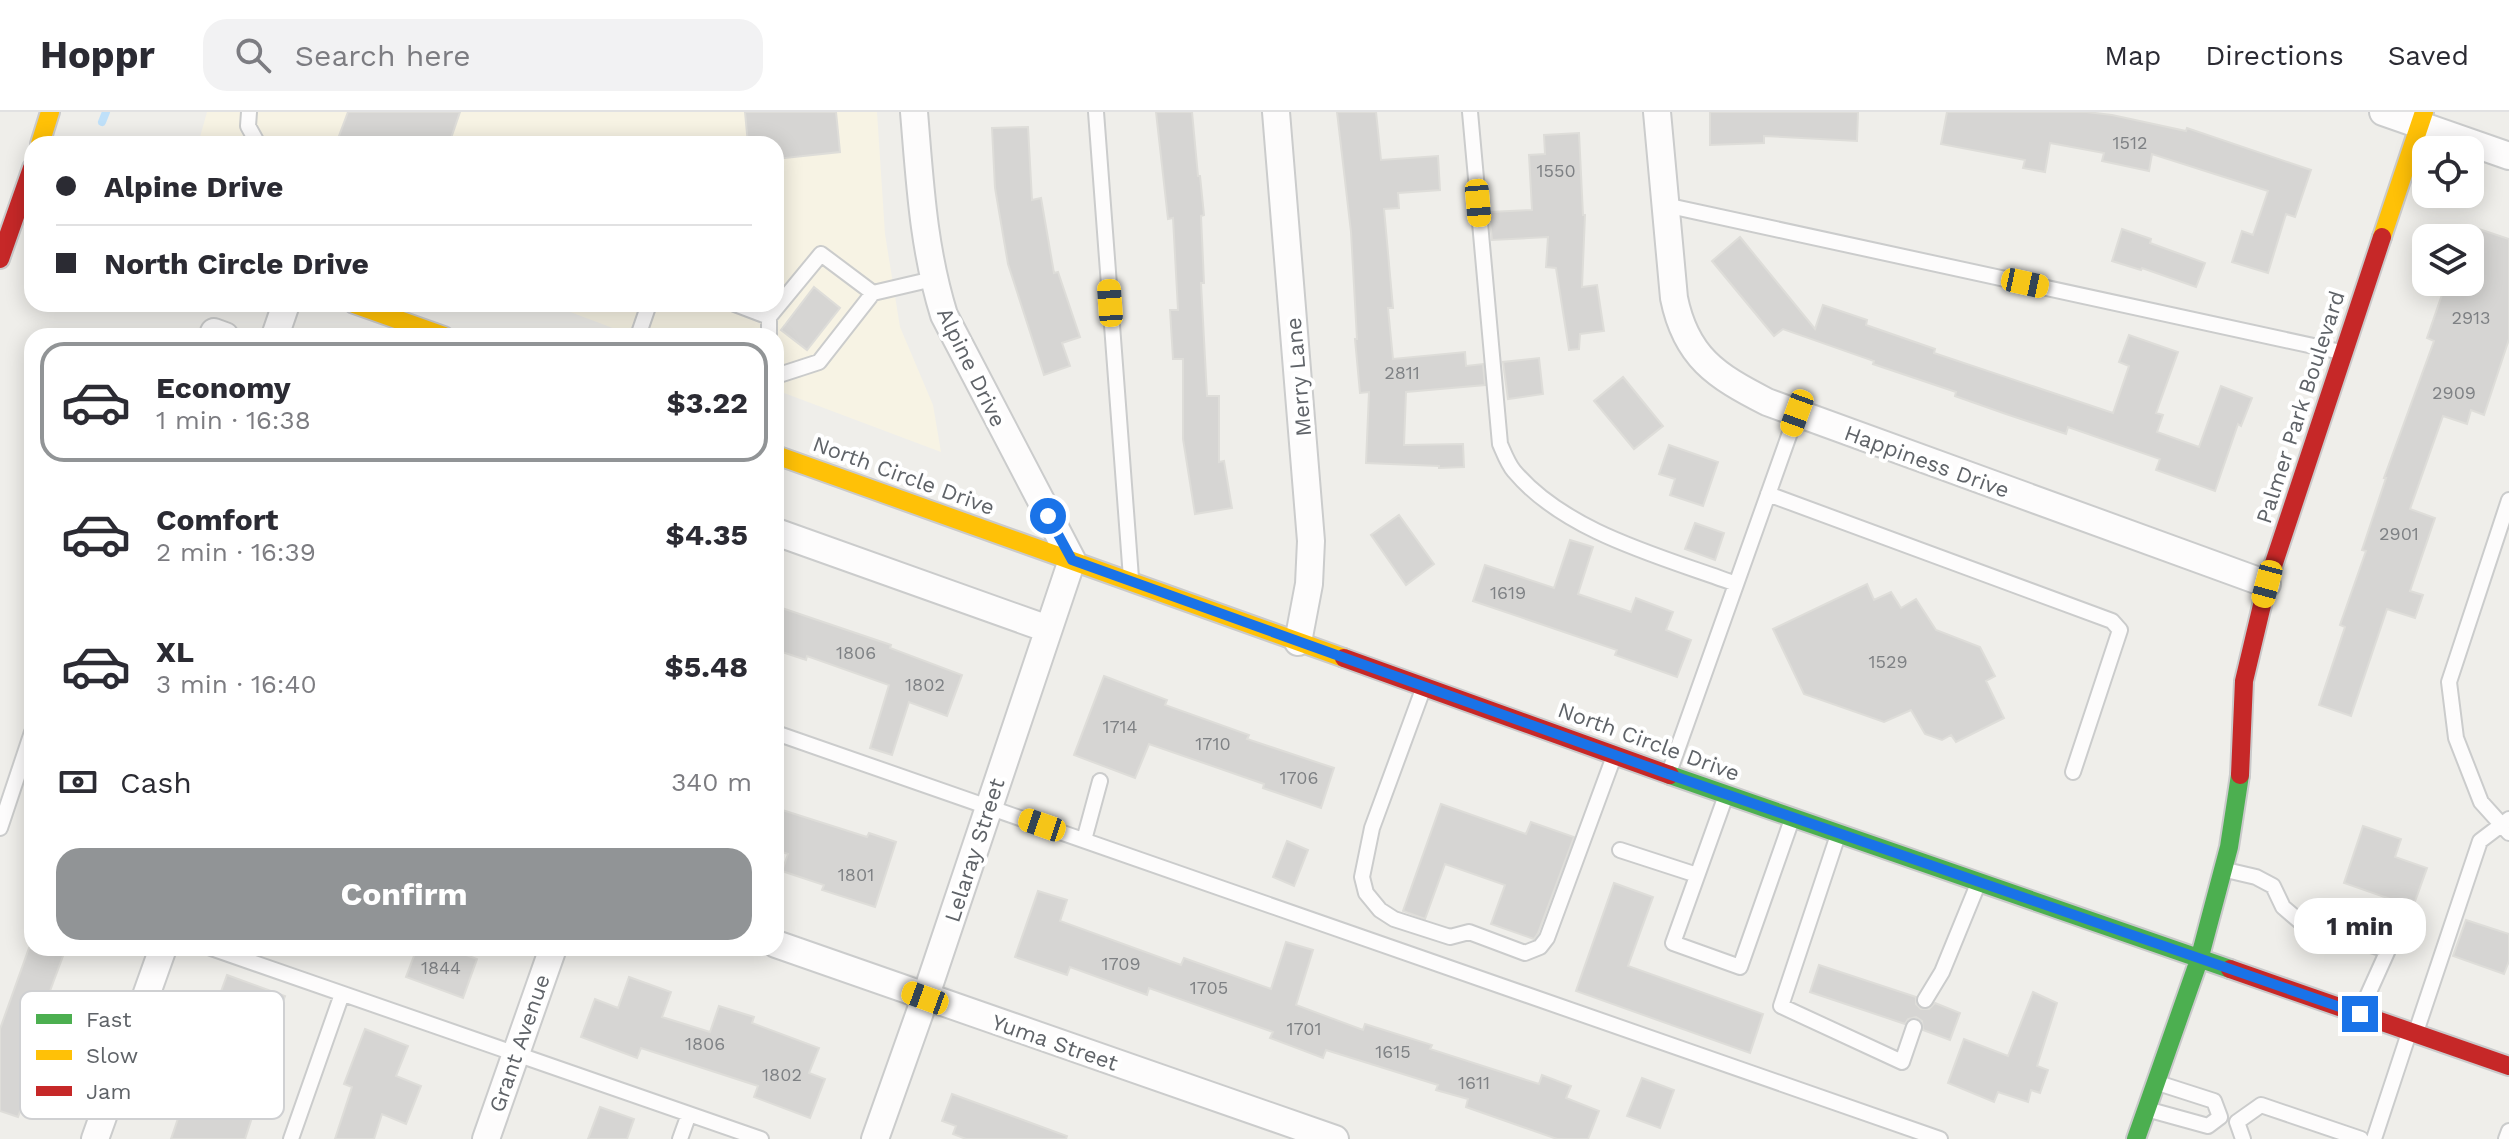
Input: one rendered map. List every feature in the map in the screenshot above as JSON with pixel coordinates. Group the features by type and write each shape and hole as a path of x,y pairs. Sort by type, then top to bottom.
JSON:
{"main road":[{"path":"42,136 50,112"},
{"name":"Palmer Park Boulevard","path":"2136,1139 2199,960 2235,822 2240,782 2244,681 2267,584 2422,118"},
{"path":"0,259 23,187"},
{"path":"376,312 422,328"},
{"name":"North Circle Drive","path":"784,458 1614,755 2509,1066"}],"street":[{"name":"Alpine Drive","path":"914,112 925,240 944,315 1072,560"},
{"name":"Merry Lane","path":"1276,112 1311,541 1309,584 1298,642"},
{"name":"Happiness Drive","path":"1657,112 1674,298 1680,326 1694,352 1737,387 1797,413 2267,584"},
{"path":"2383,112 2422,118 2509,156"},
{"path":"784,535 1048,629"},
{"name":"Lelaray Street","path":"875,1139 1072,560"},
{"name":"Yuma Street","path":"784,947 1335,1139"},
{"path":"148,991 160,956"},
{"name":"Grant Avenue","path":"486,1139 550,956"},
{"path":"95,1139 102,1119"}],"lane":[{"path":"249,112 248,126 254,136"},
{"path":"1096,112 1131,582"},
{"path":"1470,112 1500,444 1512,469 1535,492 1595,531 1736,584"},
{"path":"1665,205 2344,353"},
{"path":"784,299 821,254 873,293"},
{"path":"784,373 819,362 873,293 933,279"},
{"path":"756,312 769,317"},
{"path":"769,328 769,317 773,312"},
{"path":"1668,774 1797,413"},
{"path":"1768,494 2112,621 2120,630 2073,772"},
{"path":"2374,1139 2480,841 2506,826 2481,802 2456,738 2449,682 2509,500"},
{"path":"1424,687 1372,828 1362,877 1366,893 1380,910 1394,919 1450,937 1469,932 1525,953 1533,951 1547,938 1614,755"},
{"path":"784,736 1940,1139"},
{"path":"0,828 24,756"},
{"path":"1084,840 1100,781"},
{"path":"1726,794 1673,943 1740,967 1792,817"},
{"path":"1839,834 1781,1006 1902,1062 1914,1027"},
{"path":"1620,850 1697,875"},
{"path":"2223,870 2256,877 2273,886 2283,907 2304,925 2388,950 2360,1014"},
{"path":"1925,1000 1942,972 1979,883"},
{"path":"234,956 761,1139"},
{"path":"291,1139 342,994"},
{"path":"2155,1082 2214,1101 2220,1117"},
{"path":"2237,1122 2261,1105 2361,1139"},
{"path":"2146,1109 2208,1126 2220,1117"},
{"path":"680,1139 689,1114"},
{"path":"2220,1117 2237,1122"},
{"path":"2237,1122 2243,1139"},
{"path":"2506,1139 2509,1131"}],"shaded area":[{"path":"207,112 877,112 885,234 900,327 933,405 941,452 784,393 784,328 613,328 570,312 784,312 784,136 200,136"}],"building":[{"path":"348,112 460,112 452,136 339,136"},
{"path":"745,112 836,112 840,152 784,158 784,136 747,136"},
{"path":"1156,112 1192,112 1204,215 1201,216 1204,283 1201,283 1207,396 1219,396 1219,462 1224,461 1232,508 1195,514 1183,439 1183,359 1173,359 1170,310 1178,310 1173,218 1168,219"},
{"path":"1337,112 1376,112 1381,160 1438,156 1440,190 1398,193 1399,208 1384,209 1393,308 1388,308 1393,359 1465,352 1466,366 1483,364 1485,385 1406,392 1404,445 1463,444 1464,467 1366,463 1369,392 1360,393 1351,232"},
{"path":"1710,112 1858,112 1857,141 1764,136 1764,143 1710,145"},
{"path":"1947,112 2087,112 2112,115 2186,131 2187,128 2311,170 2295,217 2286,214 2268,273 2232,262 2242,231 2253,235 2268,191 2152,154 2149,171 2102,161 2104,153 2050,143 2045,172 2023,168 2025,160 1941,144"},
{"path":"1028,127 1032,200 1041,198 1054,273 1058,272 1080,337 1062,343 1070,366 1044,375 1008,264 995,188 992,128"},
{"path":"1579,133 1585,215 1582,287 1597,285 1604,331 1580,334 1579,349 1569,350 1556,268 1546,267 1548,237 1492,240 1489,212 1532,210 1529,155 1545,154 1544,135"},
{"path":"2122,229 2205,263 2196,287 2112,261"},
{"path":"2484,231 2509,239 2509,339 2484,415 2471,410 2467,424 2443,416 2410,509 2435,518 2410,591 2423,595 2415,618 2387,609 2351,716 2319,705 2345,627 2340,625 2366,551 2362,550 2384,478 2434,341 2427,338 2442,296 2484,296"},
{"path":"1740,237 1815,329 1823,305 1867,320 1866,325 1935,349 1934,353 2113,413 2129,366 2119,362 2129,335 2178,352 2156,413 2163,415 2157,432 2199,447 2221,386 2252,398 2241,426 2238,424 2215,491 2156,470 2160,459 2068,427 2066,434 2006,414 1955,396 1956,392 1783,329 1774,336 1712,261"},
{"path":"814,287 840,308 807,350 783,328"},
{"path":"1539,358 1543,394 1508,399 1503,362"},
{"path":"1623,377 1663,426 1634,449 1594,401"},
{"path":"1669,445 1718,462 1703,506 1670,495 1675,479 1659,474"},
{"path":"1399,515 1434,564 1406,585 1371,535"},
{"path":"1695,523 1724,533 1715,560 1685,549"},
{"path":"1570,540 1593,547 1578,594 1631,612 1636,598 1673,612 1666,630 1691,640 1677,677 1615,655 1617,650 1473,601 1485,565 1554,588"},
{"path":"1867,584 1874,600 1891,592 1901,608 1916,599 1936,630 1980,647 1995,676 1986,681 2004,718 1956,742 1951,735 1942,740 1925,734 1911,710 1884,722 1804,694 1773,629"},
{"path":"784,609 891,645 890,648 962,675 947,716 909,702 892,755 870,748 889,685 807,656 806,660 784,653"},
{"path":"1104,676 1167,700 1165,705 1249,735 1247,739 1334,768 1321,808 1263,788 1264,784 1149,744 1135,778 1074,755"},
{"path":"1441,804 1526,834 1531,822 1574,837 1534,939 1491,924 1505,885 1445,864 1425,919 1403,911"},
{"path":"784,811 867,837 869,833 896,842 875,907 822,890 824,885 784,872 788,854 784,853"},
{"path":"2363,826 2401,839 2395,857 2427,868 2413,907 2344,883"},
{"path":"1287,841 1308,850 1294,886 1273,877"},
{"path":"1614,883 1653,897 1628,966 1763,1014 1750,1053 1576,991"},
{"path":"1038,891 1067,900 1060,921 1181,965 1184,958 1271,989 1286,942 1313,950 1296,1005 1363,1030 1365,1024 1432,1045 1430,1049 1539,1084 1542,1075 1571,1086 1566,1098 1599,1111 1588,1139 1557,1139 1466,1107 1468,1099 1436,1090 1438,1085 1326,1050 1323,1058 1270,1038 1273,1032 1149,988 1147,995 1070,967 1067,975 1015,957"},
{"path":"2466,920 2509,934 2509,961 2504,974 2453,956"},
{"path":"26,956 63,956 50,991 20,991 18,1117 0,1111 0,1029"},
{"path":"414,956 469,956 477,959 463,998 406,977"},
{"path":"1819,965 1916,997 1916,1004 1921,1009 1929,1009 1935,1003 1960,1013 1950,1040 1923,1030 1922,1021 1916,1017 1908,1019 1905,1024 1810,992"},
{"path":"227,975 271,991 221,991"},
{"path":"629,977 671,992 662,1017 710,1032 719,1006 754,1017 752,1023 819,1048 809,1073 825,1079 810,1118 754,1097 758,1086 641,1048 637,1058 581,1037 595,999 618,1008"},
{"path":"2033,992 2057,1003 2037,1066 2048,1070 2040,1093 2031,1090 2028,1102 1998,1092 1994,1102 1948,1083 1964,1039 2008,1056"},
{"path":"365,1029 408,1046 396,1076 421,1086 406,1124 382,1114 374,1139 335,1139 352,1087 344,1084"},
{"path":"1642,1078 1674,1090 1660,1128 1627,1116"},
{"path":"952,1094 1067,1136 1066,1139 966,1139 953,1134 956,1126 942,1121"},
{"path":"600,1107 634,1119 627,1139 588,1139"},
{"path":"178,1119 252,1119 245,1139 171,1139"}],"waterway":[{"path":"102,122 106,112"}],"traffic: fast":[{"path":"1670,775 2230,969"},
{"path":"2136,1139 2199,960 2229,847 2240,775"}],"traffic: slow":[{"path":"42,136 50,112"},
{"path":"2382,237 2424,112"},
{"path":"376,312 422,328"},
{"path":"784,458 1344,658"}],"traffic: jam":[{"path":"0,259 24,191"},
{"path":"2240,775 2244,681 2267,584 2382,237"},
{"path":"1344,658 1670,775"},
{"path":"2230,969 2509,1066"}],"route":[{"path":"1048,516 1072,560 1668,774 2360,1014"}]}
